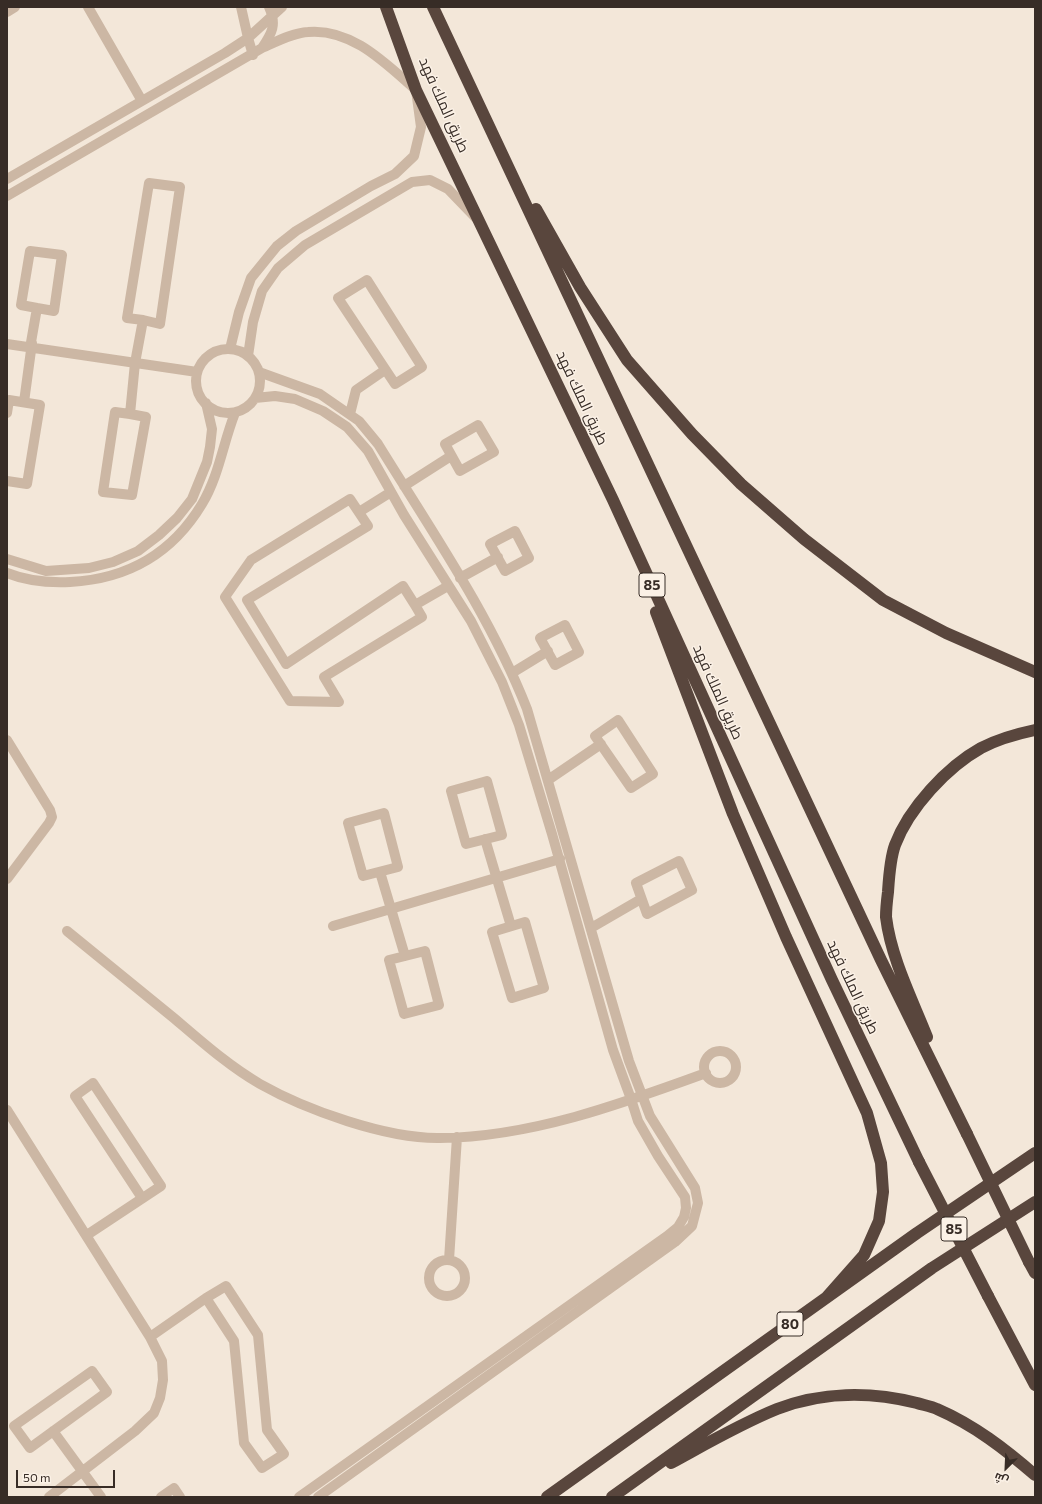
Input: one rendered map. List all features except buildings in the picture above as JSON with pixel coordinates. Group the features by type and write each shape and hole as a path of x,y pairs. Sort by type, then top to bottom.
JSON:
{"highway":[{"name":"طريق الملك فهد","path":"386,7 416,90 483,225 613,500 832,980 919,1162 1035,1385"},
{"name":"طريق الملك فهد","path":"433,7 878,953 1035,1273"},
{"path":"489,126 580,287 627,360 692,434 741,484 804,539 883,600 946,633 1035,672"},
{"path":"613,500 733,814 786,937 867,1113 881,1163 883,1192 879,1221 864,1255 826,1298"},
{"path":"952,1104 891,943 886,915 888,878 895,845 912,813 935,784 956,764 981,748 1010,736 1035,730"},
{"name":"80","path":"547,1497 826,1298 1035,1152"},
{"name":"80","path":"616,1494 932,1268 1035,1202"},
{"path":"616,1494 736,1428 778,1409 816,1397 860,1394 899,1398 936,1408 972,1427 998,1444 1035,1475"}],"street":[{"path":"7,12 15,7"},
{"path":"88,7 142,101"},
{"path":"241,7 252,55"},
{"path":"7,179 248,38 271,12 282,7"},
{"path":"262,48 273,32 271,12"},
{"path":"7,196 262,48 308,32 330,32 370,51 416,90 421,127 414,156 395,174 371,186 296,231 277,246 251,278 239,312 230,349"},
{"path":"248,356 253,322 262,291 278,268 305,245 412,182 430,180 448,189 483,225"},
{"path":"149,183 180,187 160,324 143,320 127,318 149,183"},
{"path":"30,251 62,255 54,311 37,308 21,305 30,251"},
{"path":"367,280 422,367 395,384 385,370 338,298 367,280"},
{"path":"24,402 37,308"},
{"path":"130,414 135,363 143,320"},
{"path":"7,344 32,345 197,372"},
{"path":"221,348 242,350 248,356 257,364 261,384 253,403 235,413 215,411 199,397 195,378 204,358 221,348"},
{"path":"350,414 356,390 385,370"},
{"path":"259,372 320,394 359,421 378,444 486,622 512,673 528,709 629,1061 650,1116 695,1188 698,1203 692,1226 675,1242 318,1497"},
{"path":"255,398 274,396 295,399 323,411 347,428 368,451 391,492 471,621 502,682 519,725 560,859 613,1050 638,1122 685,1197 686,1208 684,1217 678,1228 299,1497"},
{"path":"7,413 9,400 40,406 27,484 7,481"},
{"path":"7,559 46,571 89,568 113,562 138,551 159,535 177,518 192,499 206,462 210,447 212,429 206,403"},
{"path":"115,412 130,414 146,418 132,496 102,492 115,412"},
{"path":"7,573 18,577 50,583 90,581 121,574 148,560 173,541 191,522 203,503 219,466 226,437 235,413"},
{"path":"478,425 494,452 460,471 451,456 445,444 478,425"},
{"path":"404,486 451,456"},
{"path":"359,512 391,492"},
{"path":"350,499 368,526 247,600 286,664 403,586 415,605 422,617 324,677 339,702 290,701 225,597 251,560 350,499"},
{"path":"460,578 498,557"},
{"path":"415,605 448,586"},
{"path":"512,673 548,651"},
{"path":"618,720 653,774 631,788 601,744 595,736 618,720"},
{"path":"7,740 50,810 52,817 7,879"},
{"path":"548,780 601,744"},
{"path":"487,781 502,835 485,839 466,844 451,791 487,781"},
{"path":"384,813 398,867 380,872 363,876 348,823 384,813"},
{"path":"485,839 511,926"},
{"path":"333,926 560,859"},
{"path":"679,861 692,890 647,914 641,898 636,883 679,861"},
{"path":"380,872 405,956"},
{"path":"591,928 641,898"},
{"path":"525,922 544,988 512,998 492,932 511,926 525,922"},
{"path":"67,931 224,1060 259,1084 297,1102 339,1118 388,1132 438,1138 485,1135 543,1125 630,1100 706,1073"},
{"path":"424,951 439,1005 404,1014 389,960 405,956 424,951"},
{"path":"87,1235 161,1186 93,1083 75,1096 142,1198"},
{"path":"7,1110 150,1337 162,1362 163,1380 160,1398 154,1413 135,1431 49,1497"},
{"path":"449,1260 457,1137"},
{"path":"150,1337 206,1298 226,1286 258,1334 267,1430 284,1454 262,1468 244,1443 234,1341 206,1298"},
{"path":"92,1371 107,1392 53,1431 30,1448 14,1426 92,1371"},
{"path":"53,1431 101,1497"},
{"path":"161,1497 174,1488 180,1497"}]}
